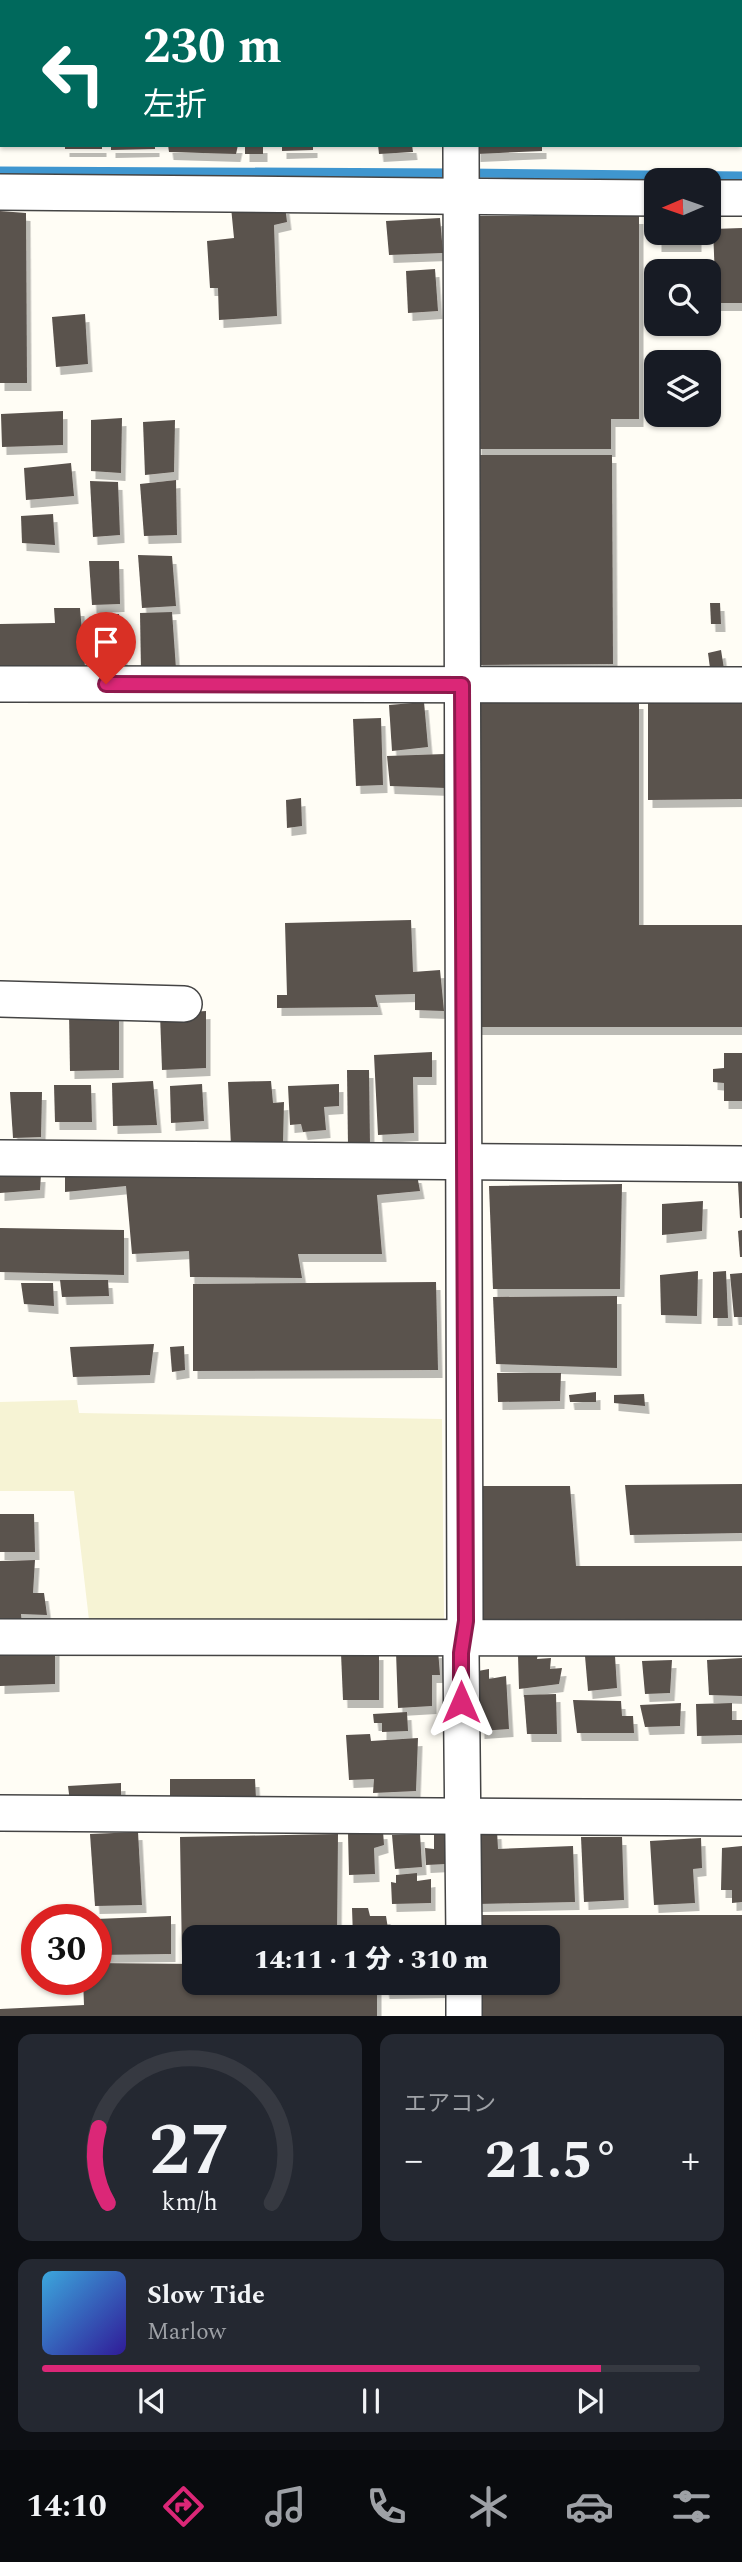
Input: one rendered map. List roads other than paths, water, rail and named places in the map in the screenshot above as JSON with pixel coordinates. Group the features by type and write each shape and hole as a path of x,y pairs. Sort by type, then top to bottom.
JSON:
{"street":[{"path":"0,192 461,171 644,196"},
{"path":"461,171 466,1621 462,1638 464,1925"},
{"path":"721,198 742,198"},
{"path":"0,684 742,685"},
{"path":"0,999 184,1004"},
{"path":"0,1158 742,1164"},
{"path":"0,1637 742,1638"},
{"path":"0,1813 742,1818"},
{"path":"464,1995 464,2016"}],"waterway":[{"path":"0,171 453,173"},
{"path":"467,173 742,176"}]}
